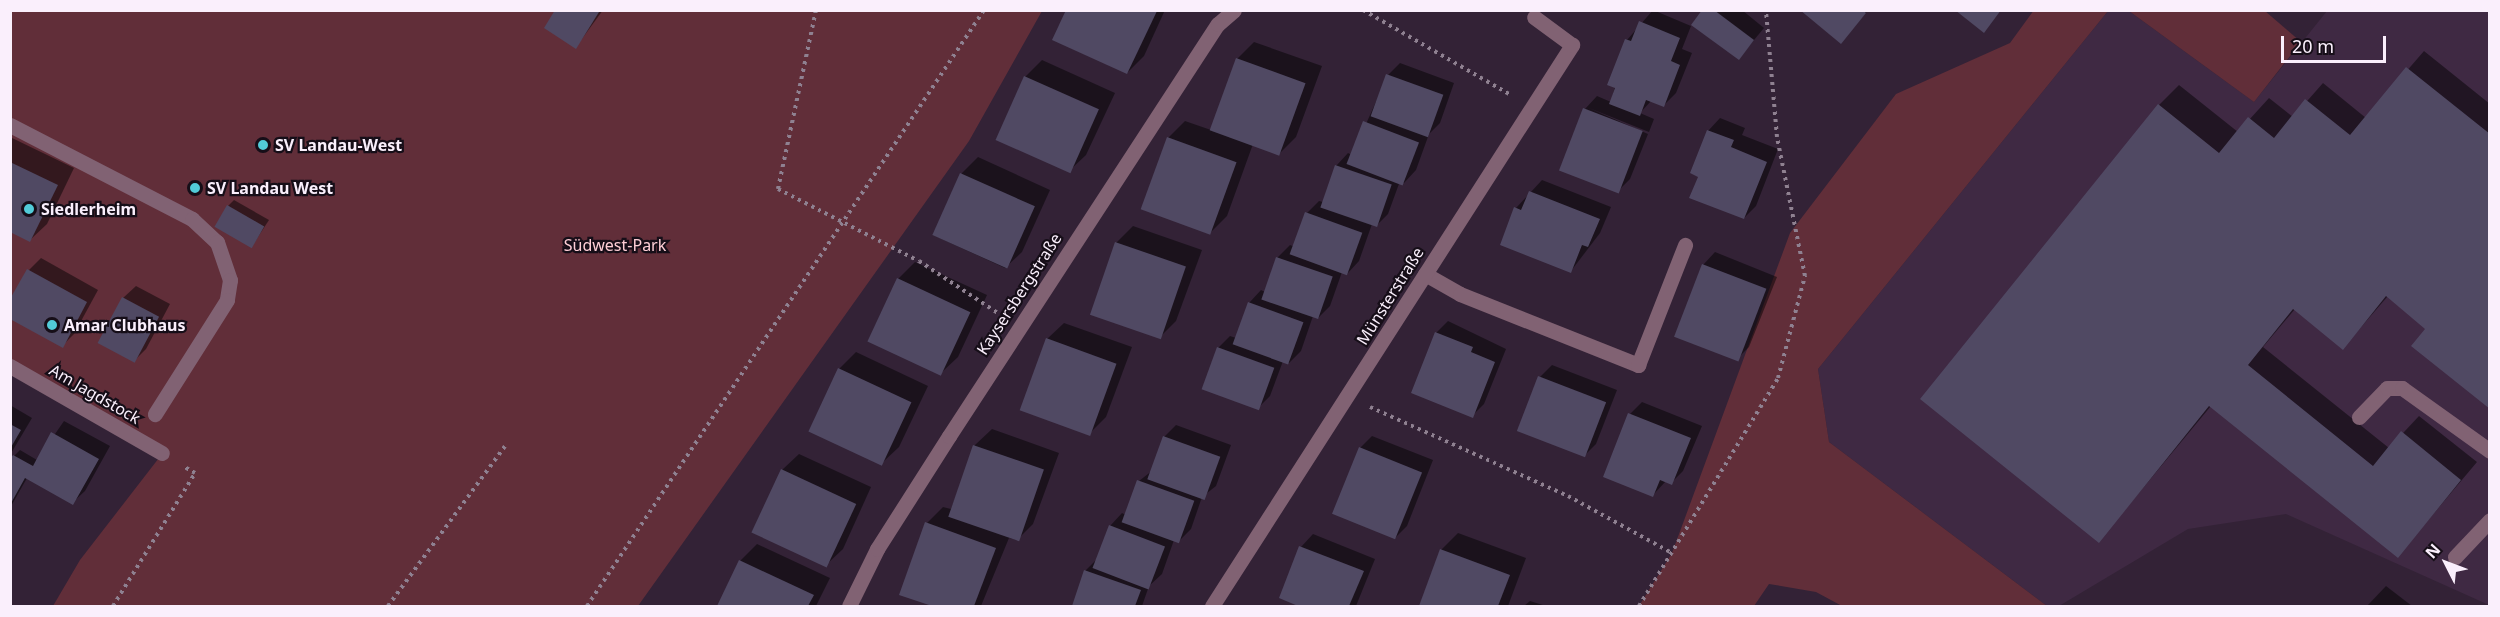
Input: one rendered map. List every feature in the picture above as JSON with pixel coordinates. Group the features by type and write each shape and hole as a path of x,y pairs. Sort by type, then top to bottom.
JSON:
{"street":[{"name":"Kaysersbergstraße","path":"849,606 877,549 1019,327 1218,24 1234,10"},
{"name":"Münsterstraße","path":"1212,606 1572,45 1534,17"},
{"path":"10,125 192,219 217,242 230,280 227,300 155,414"},
{"path":"1425,274 1460,294 1638,365 1685,245"},
{"name":"Am Jagdstock","path":"10,366 162,453"},
{"path":"2359,417 2387,388 2402,388 2490,451"},
{"path":"2455,557 2490,520"}],"path":[{"path":"816,10 778,189 919,261 1019,327"},
{"path":"587,606 984,10"},
{"path":"1363,10 1533,108"},
{"path":"1640,606 1778,378 1805,276 1777,137 1766,10"},
{"path":"1347,397 1568,496 1672,553"},
{"path":"388,606 505,446"},
{"path":"113,606 195,473 162,453"}],"shaded area":[{"path":"2108,11 2129,11 2254,102 2327,11 2489,11 2489,605 2286,514 2188,529 2059,606 2047,606 1829,442 1818,369"}],"green space":[{"path":"2034,10 2108,11 1818,369 1829,442 2047,606 1842,606 1816,592 1769,584 1754,606 1639,606 1672,553 1790,233 1896,94 2010,43"},
{"name":"Südwest-Park","path":"11,11 1042,11 969,141 638,606 53,606 80,560 162,454 11,366"},
{"path":"2129,11 2265,11 2301,42 2254,102"}],"building":[{"path":"555,10 596,10 599,12 576,49 544,28"},
{"path":"1066,10 1157,11 1127,74 1052,40"},
{"path":"1702,10 1714,10 1754,40 1739,60 1691,25"},
{"path":"1800,10 1863,10 1866,13 1841,44"},
{"path":"1955,10 2001,10 1984,33"},
{"path":"1639,21 1680,38 1671,61 1680,65 1664,107 1646,100 1640,116 1609,104 1615,88 1607,85 1625,39 1631,41"},
{"path":"1236,58 1306,83 1279,156 1210,130"},
{"path":"2406,67 2490,134 2490,409 2411,346 2425,329 2386,296 2343,350 2293,309 2248,365 2373,466 2401,431 2461,480 2398,558 2209,406 2099,543 1920,399 2158,104 2219,153 2248,117 2274,138 2305,99 2350,135"},
{"path":"1386,74 1443,95 1428,137 1371,116"},
{"path":"1024,76 1099,109 1070,173 996,140"},
{"path":"1583,108 1643,131 1619,193 1559,171"},
{"path":"1363,121 1419,143 1403,185 1347,164"},
{"path":"1707,130 1734,140 1731,147 1767,162 1744,219 1689,198 1698,177 1690,173"},
{"path":"1167,137 1237,162 1210,235 1141,209"},
{"name":"Siedlerheim","path":"10,162 58,185 30,242 10,232"},
{"path":"1335,165 1392,185 1377,227 1320,208"},
{"path":"960,173 1035,206 1007,268 932,235"},
{"path":"1529,191 1600,219 1588,247 1582,245 1571,273 1500,245 1514,207 1521,210"},
{"path":"227,205 264,226 252,248 214,227"},
{"path":"1305,212 1362,233 1347,275 1290,254"},
{"path":"1115,242 1186,266 1161,339 1090,315"},
{"path":"1276,257 1333,277 1318,319 1261,300"},
{"path":"1702,264 1766,289 1738,362 1674,337"},
{"path":"27,269 87,302 63,348 10,319 10,299"},
{"path":"897,278 970,312 941,376 867,341"},
{"path":"122,297 159,317 135,363 98,343"},
{"path":"1248,302 1303,322 1288,364 1233,344"},
{"path":"1435,332 1473,347 1471,352 1495,362 1473,418 1411,393"},
{"path":"1046,338 1116,364 1090,436 1020,410"},
{"path":"1217,347 1274,368 1259,410 1202,389"},
{"path":"838,368 911,402 882,466 808,431"},
{"path":"1538,376 1606,402 1585,457 1517,431"},
{"path":"1628,413 1691,438 1672,485 1660,480 1653,497 1603,477"},
{"path":"10,424 21,430 10,449"},
{"path":"51,432 99,459 73,505 25,478 10,505 10,459 13,455 33,466"},
{"path":"1163,436 1220,457 1205,500 1147,479"},
{"path":"973,445 1044,469 1019,541 948,517"},
{"path":"1359,447 1422,472 1395,539 1332,514"},
{"path":"781,469 856,504 827,568 751,532"},
{"path":"1137,480 1194,501 1179,543 1122,522"},
{"path":"925,522 996,548 974,606 932,606 899,595"},
{"path":"1109,525 1165,547 1149,589 1093,568"},
{"path":"1299,546 1364,571 1349,606 1298,606 1279,598"},
{"path":"1440,549 1510,575 1498,606 1419,606"},
{"path":"739,560 814,595 808,606 717,606"},
{"path":"1084,570 1141,590 1135,606 1072,606"}],"place":[{"name":"SV Landau-West","path":"263,145"},
{"name":"SV Landau West","path":"195,188"},
{"name":"Siedlerheim","path":"29,209"},
{"name":"Amar Clubhaus","path":"52,325"}]}
